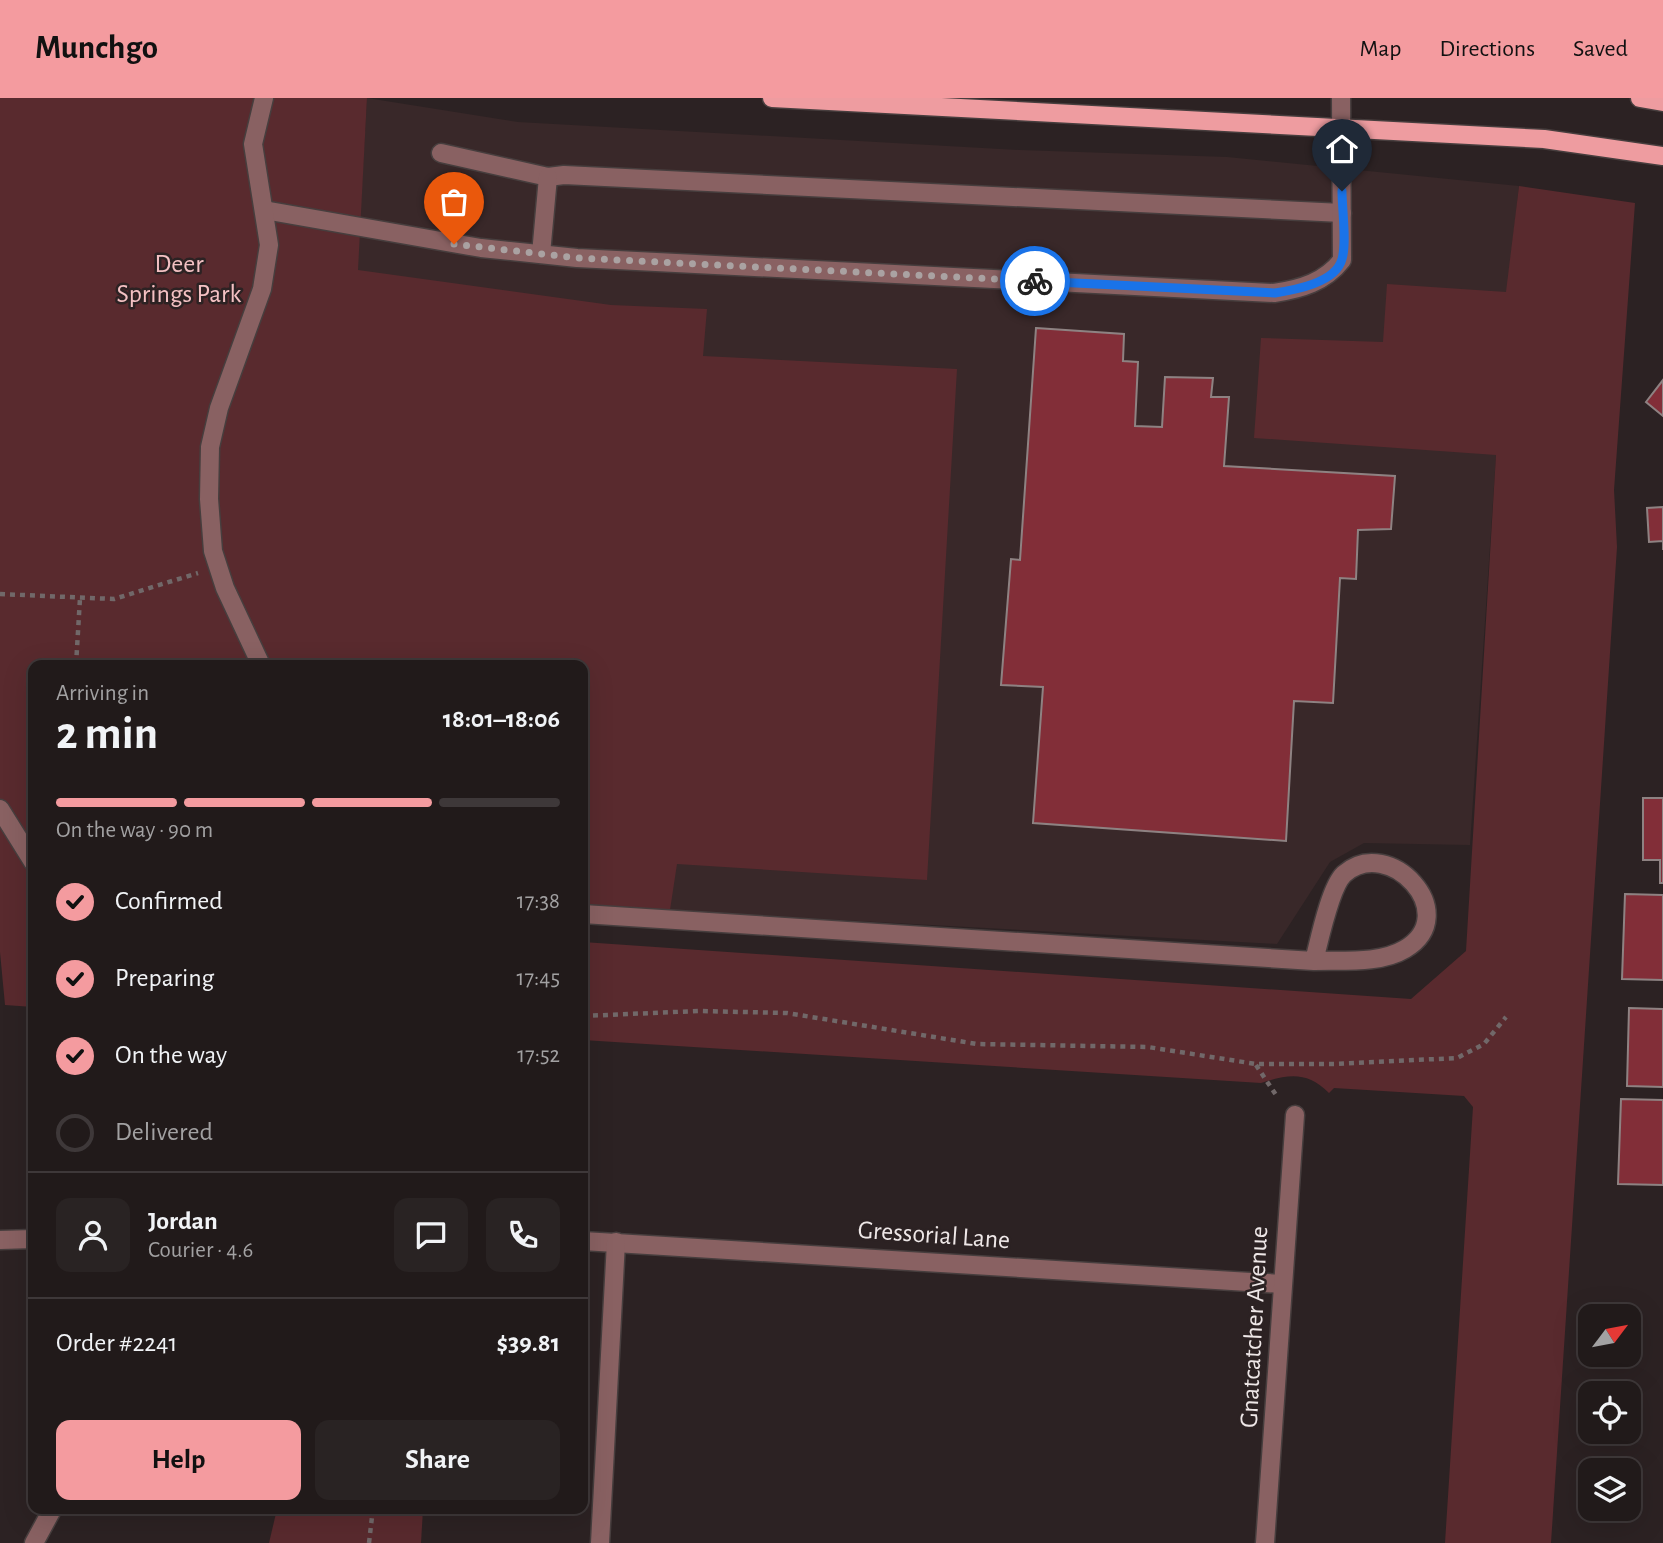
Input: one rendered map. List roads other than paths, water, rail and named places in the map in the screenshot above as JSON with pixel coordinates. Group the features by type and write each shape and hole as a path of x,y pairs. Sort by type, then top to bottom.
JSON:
{"main road":[{"path":"772,98 1544,139 1663,156"},
{"path":"1640,98 1663,102"}],"street":[{"path":"259,660 213,551 209,499 210,447 219,408 262,289 269,245 253,144 264,98"},
{"path":"264,210 481,248 541,254 1275,293 1314,283 1333,272 1342,260 1341,98"},
{"path":"441,153 548,177 564,175 1342,213"},
{"path":"541,254 548,177"},
{"path":"0,809 28,854"},
{"path":"588,915 1314,961 1380,958 1404,950 1421,936 1427,920 1424,896 1404,873 1384,864 1366,864 1343,875 1330,904 1314,961"},
{"name":"Gnatcatcher Avenue","path":"1265,1543 1295,1115"},
{"path":"0,1240 28,1239"},
{"name":"Gressorial Lane","path":"588,1241 1282,1284"},
{"path":"600,1543 617,1242"},
{"path":"34,1543 50,1514"}],"park label":[{"name":"Deer Springs Park","path":"179,279"}]}
